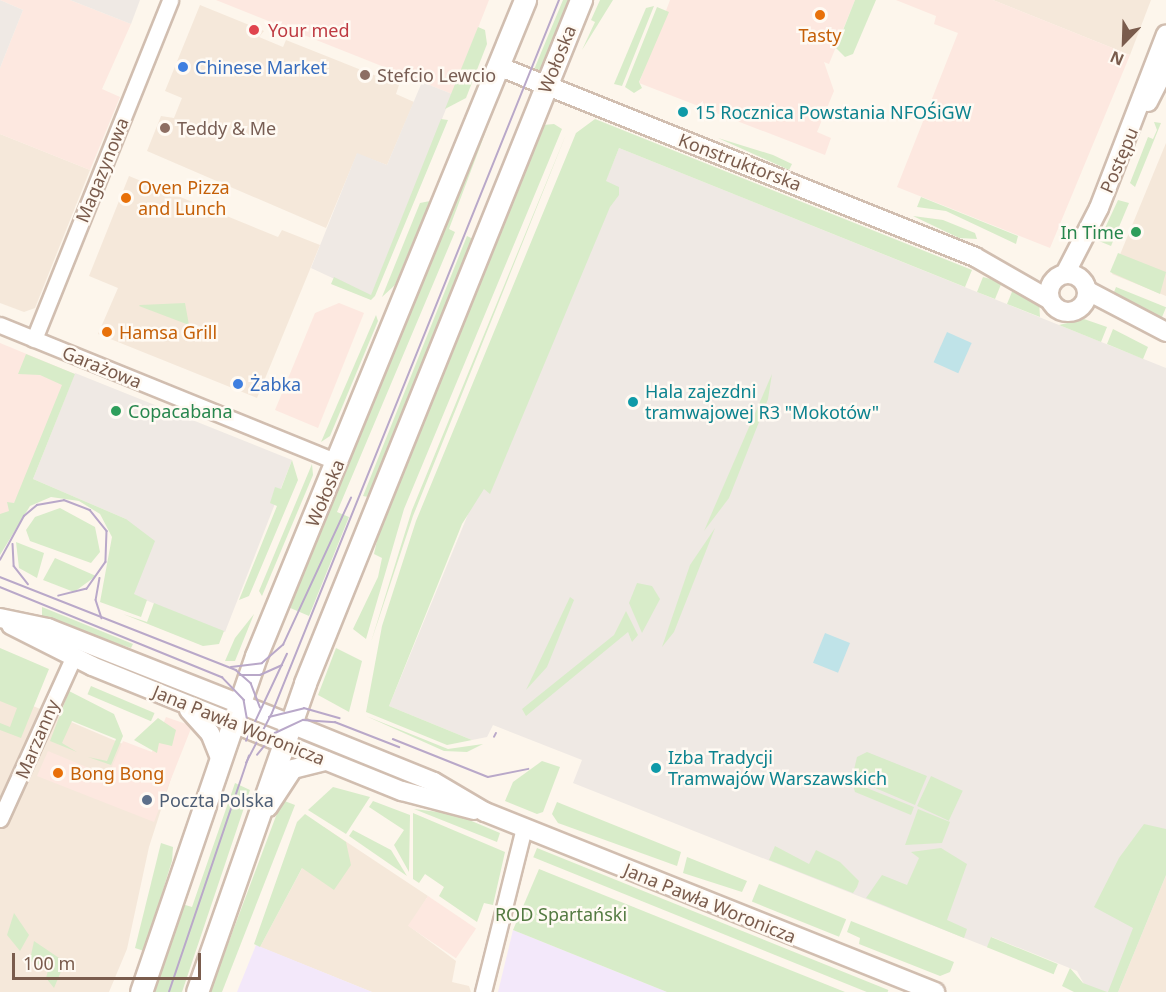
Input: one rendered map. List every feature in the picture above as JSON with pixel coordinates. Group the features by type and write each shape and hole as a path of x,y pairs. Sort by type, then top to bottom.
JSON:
{"main road":[{"name":"Wołoska","path":"141,992 235,714 525,0"},
{"name":"Wołoska","path":"197,992 287,734 581,0"}],"street":[{"name":"Magazynowa","path":"34,339 171,0"},
{"name":"Postępu","path":"1050,300 1100,208 1140,113 1166,34"},
{"name":"Konstruktorska","path":"498,66 981,260 1050,300 1063,312 1078,309"},
{"name":"Postępu","path":"1140,113 1166,67"},
{"name":"Postępu","path":"1078,309 1086,286 1100,208"},
{"name":"Konstruktorska","path":"981,260 1061,276 1086,286"},
{"path":"1086,286 1135,320"},
{"path":"1078,309 1135,320 1166,332"},
{"name":"Garażowa","path":"0,325 338,462"},
{"name":"Jana Pawła Woronicza","path":"0,618 73,658 172,698 235,714"},
{"name":"Jana Pawła Woronicza","path":"0,618 48,628 235,714 287,734 434,782 485,812 934,992"},
{"name":"Marzanny","path":"0,819 73,658"},
{"path":"172,698 201,720 220,758"},
{"name":"Jana Pawła Woronicza","path":"287,734 328,761 413,795 485,812"},
{"path":"254,831 293,769 328,761"},
{"path":"483,992 524,828"}],"shaded area":[{"path":"0,0 70,0 131,24 102,89 120,97 90,170 0,134 0,68 23,10"},
{"path":"0,0 23,10 0,68"},
{"path":"70,0 140,0 131,24"},
{"path":"216,0 489,0 452,94"},
{"path":"670,0 855,0 829,64 824,62 834,91 817,132 831,138 825,155 639,83"},
{"path":"896,0 993,0 1130,55 1050,248 897,187 958,33 934,24 936,16"},
{"path":"993,0 1151,0 1130,55"},
{"path":"200,5 264,31 259,37 283,47 286,40 399,85 396,94 414,102 387,165 357,154 326,228 147,151 161,116 174,118 182,98 165,91"},
{"path":"422,82 452,94 371,296 311,268 357,153 387,165"},
{"path":"0,134 90,170 35,308 24,312 0,303"},
{"path":"1166,143 1166,296 1112,274"},
{"path":"619,148 1166,368 1166,875 1118,992 1098,992 1085,986 1077,971 992,937 987,947 573,783 582,760 493,725 487,737 472,740 389,706"},
{"path":"129,176 278,237 282,230 320,245 257,398 98,334 118,288 89,276"},
{"path":"339,303 364,313 318,428 275,410 315,313"},
{"path":"0,343 75,374 0,533"},
{"path":"75,373 292,460 225,632 133,595 126,519 33,479"},
{"path":"0,692 175,766 149,847 127,949 109,992 0,992"},
{"path":"166,717 192,726 154,822 37,776 48,751 108,776 123,741 152,752"},
{"path":"324,827 428,896 409,926 456,961 452,982 469,986 471,992 372,992 260,947"},
{"path":"1166,875 1166,992 1118,992"},
{"path":"428,896 476,928 456,958 408,926"},
{"path":"513,930 667,992 498,992"},
{"path":"256,945 372,992 237,992"}],"green space":[{"path":"563,0 569,0 539,74 533,72"},
{"path":"600,0 613,0 582,50 595,22 591,20"},
{"path":"855,0 876,0 853,54 845,57 836,48"},
{"path":"654,6 622,86 614,84 646,8"},
{"path":"657,7 669,12 639,82 642,88 634,93 625,87"},
{"path":"478,27 485,30 487,44 466,98 445,109"},
{"path":"495,107 449,229 455,232 337,512 349,517 309,616 288,607"},
{"path":"441,119 448,120 375,296 371,300 331,284 334,277 371,295"},
{"path":"595,119 972,270 965,287 619,148 606,181 619,187 619,195 610,207 490,494 484,489 462,524 389,706 472,740 447,745 366,712 382,626 416,521 576,133"},
{"path":"1154,122 1161,123 1135,187 1130,183 1148,137 1153,139 1157,130"},
{"path":"554,124 562,129 404,509 366,639 353,629 378,577 382,558 374,554 380,526 543,125"},
{"path":"567,132 413,516 371,642 412,510"},
{"path":"718,138 773,155 792,164 789,170"},
{"path":"921,197 1018,236 1016,244 946,211 917,207"},
{"path":"1118,200 1129,203 1111,246 1099,241"},
{"path":"430,201 395,285 382,297 420,203"},
{"path":"913,216 943,220 975,233 977,239 959,238"},
{"path":"467,236 473,239 368,497 363,496"},
{"path":"1118,253 1166,272 1160,294 1110,272"},
{"path":"983,277 1002,282 995,299 977,292"},
{"path":"1014,287 1039,301 1040,317 1007,304"},
{"path":"1116,287 1166,307 1162,318 1112,298"},
{"path":"185,303 189,325 139,306 140,305"},
{"path":"376,315 378,321 330,436 321,442"},
{"path":"1084,319 1107,327 1101,342 1059,325"},
{"path":"1113,329 1148,347 1143,359 1107,344"},
{"path":"26,354 75,374 33,479 126,519 155,541 134,594 147,600 141,617 100,602 112,537 100,514 79,501 51,497 30,506 0,555 0,514 9,511 7,502 14,503 62,385 40,375 18,374"},
{"path":"772,374 768,399 729,498 704,531"},
{"path":"292,460 298,480 249,596 239,600 277,506 270,503 275,487 281,489"},
{"path":"312,464 313,475 262,596 259,591"},
{"path":"60,508 95,527 100,552 91,563 30,541 26,530 35,517"},
{"path":"715,528 674,632 662,647 690,565"},
{"path":"16,542 44,553 37,578 19,568"},
{"path":"55,558 96,576 74,592 43,580"},
{"path":"637,583 652,586 660,599 642,633 629,603"},
{"path":"570,597 574,600 547,667 526,690"},
{"path":"154,603 224,631 219,644 203,646 123,614 147,622"},
{"path":"42,607 133,644 131,648 42,619"},
{"path":"626,611 638,635 632,642 628,632 526,716 522,709 614,635"},
{"path":"254,614 235,661 225,661 235,638"},
{"path":"0,648 49,669 21,738 0,730 0,723 10,727 17,708 0,701"},
{"path":"336,648 362,661 349,712 318,695"},
{"path":"91,686 155,713 151,721 87,694"},
{"path":"69,691 114,714 123,736 111,765 88,757 107,761 116,739 72,721 62,743 77,752 50,741"},
{"path":"366,716 448,749 483,744 467,752 444,751"},
{"path":"158,718 176,730 172,746 159,743 157,753 134,740"},
{"path":"867,752 927,776 915,805 852,778 857,757"},
{"path":"542,761 560,767 543,812 537,814 505,801 513,782"},
{"path":"931,776 963,791 949,821 917,806"},
{"path":"852,782 914,807 911,815 855,792"},
{"path":"235,783 250,790 182,992 151,992 182,904 192,907"},
{"path":"333,787 370,797 346,834 308,810"},
{"path":"282,800 295,805 222,992 210,992"},
{"path":"373,801 410,815 409,872 394,845 404,830 369,807"},
{"path":"557,802 681,852 677,866 558,823 552,814"},
{"path":"414,809 455,814 500,833 497,842"},
{"path":"918,809 950,822 942,843 905,845"},
{"path":"413,813 505,852 493,905 484,903 477,922 439,896 444,887 425,874 419,883 413,879"},
{"path":"305,814 346,842 351,865 334,890 302,868 260,947 254,944 297,822"},
{"path":"1144,824 1166,829 1166,875 1118,992 1108,992 1133,928 1094,907 1119,858"},
{"path":"353,830 391,850 407,876 349,836"},
{"path":"161,843 173,847 172,861 144,951 135,948"},
{"path":"775,846 809,864 816,850 840,862 859,881 857,887 853,893 769,860"},
{"path":"537,848 888,990 888,992 867,992 533,857"},
{"path":"941,848 967,864 947,920 967,929 964,938 866,898 882,875 907,885 919,858 911,852"},
{"path":"687,857 747,881 742,892 683,873"},
{"name":"ROD Spartański","path":"539,869 845,992 667,992 513,930"},
{"path":"759,884 846,919 839,937 752,902"},
{"path":"14,913 29,935 20,951 7,935"},
{"path":"851,921 954,962 950,972 940,976 859,944 860,938 847,932"},
{"path":"991,937 1058,964 1054,974 987,947"},
{"path":"34,941 65,962 54,988 46,978 50,963 35,965 30,960"},
{"path":"1070,968 1083,983 1107,992 1074,992 1062,986"}],"water":[{"path":"947,332 972,343 958,373 934,362"},
{"path":"825,633 850,643 838,673 813,663"}],"tram line":[{"path":"246,763 272,713 559,0"},
{"path":"231,667 262,663 283,645 351,498"},
{"path":"0,560 24,516 37,505 64,500 90,510 107,531 106,562 87,589 59,596"},
{"path":"13,544 14,566 28,584"},
{"path":"0,577 236,670 251,683 260,707"},
{"path":"100,578 96,600 102,618"},
{"path":"0,587 222,677 244,700 249,727"},
{"path":"246,741 287,654"},
{"path":"240,675 260,675 282,665"},
{"path":"269,717 304,708 340,718"},
{"path":"257,755 275,733 303,720 335,722 399,747"},
{"path":"494,737 496,733"},
{"path":"393,739 488,777 528,769"},
{"path":"169,992 249,756"}],"place":[{"name":"Tasty","path":"820,15"},
{"name":"Your med","path":"254,30"},
{"name":"Chinese Market","path":"183,67"},
{"name":"Stefcio Lewcio","path":"365,75"},
{"name":"15 Rocznica Powstania NFOŚiGW","path":"683,112"},
{"name":"Teddy & Me","path":"165,128"},
{"name":"Oven Pizza and Lunch","path":"126,198"},
{"name":"In Time","path":"1136,232"},
{"name":"Hamsa Grill","path":"107,332"},
{"name":"Żabka","path":"238,384"},
{"name":"Hala zajezdni tramwajowej R3 \"Mokotów\"","path":"633,402"},
{"name":"Copacabana","path":"116,411"},
{"name":"Izba Tradycji Tramwajów Warszawskich","path":"656,768"},
{"name":"Bong Bong","path":"58,773"},
{"name":"Poczta Polska","path":"147,800"}]}
